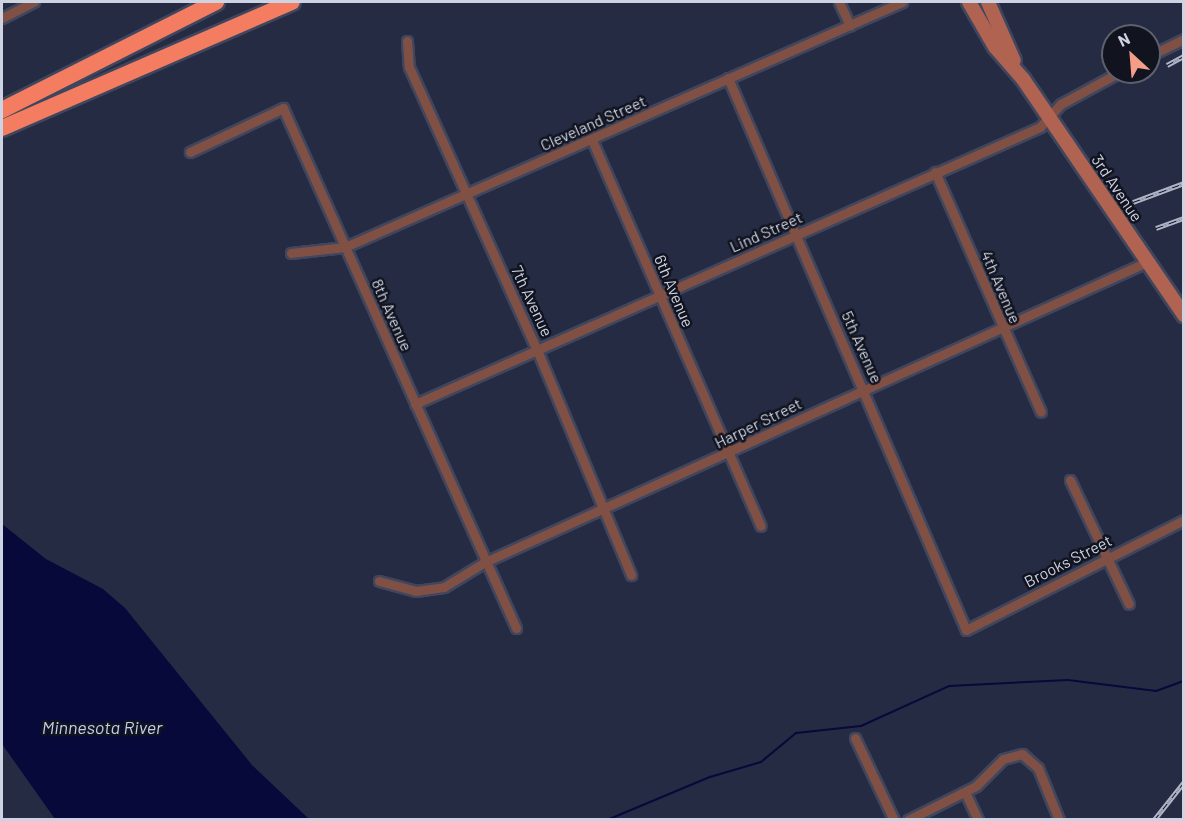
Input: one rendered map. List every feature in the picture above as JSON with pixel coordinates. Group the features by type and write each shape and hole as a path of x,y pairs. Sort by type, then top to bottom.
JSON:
{"highway":[{"path":"2,110 216,2"},
{"path":"2,128 292,2"}],"street":[{"path":"2,18 34,2"},
{"path":"839,2 850,26"},
{"name":"Cleveland Street","path":"291,253 345,247 902,2"},
{"name":"3rd Avenue","path":"969,2 995,47 1023,80 1184,315"},
{"name":"3rd Avenue","path":"988,2 1023,80"},
{"path":"1161,50 1184,39"},
{"name":"7th Avenue","path":"406,41 409,67 537,350 631,575"},
{"name":"5th Avenue","path":"728,78 864,388 913,514 966,630"},
{"name":"Lind Street","path":"415,404 1040,127 1061,104 1101,82"},
{"name":"8th Avenue","path":"190,152 283,108 516,628"},
{"name":"6th Avenue","path":"592,140 761,526"},
{"name":"4th Avenue","path":"935,172 1041,412"},
{"name":"Harper Street","path":"379,581 416,591 444,587 485,562 603,508 728,455 864,388 1147,262"},
{"path":"1070,480 1129,604"},
{"name":"Brooks Street","path":"966,630 1106,557 1184,520"},
{"path":"855,738 894,819"},
{"path":"908,819 927,812 965,792 1003,759 1022,754 1038,768 1059,819"},
{"path":"965,792 978,819"}],"water":[{"name":"Minnesota River","path":"2,524 46,559 103,589 125,608 252,765 309,819 55,819 2,744"}],"waterway":[{"path":"607,820 710,777 761,762 796,733 861,726 949,686 1068,680 1156,691 1184,681"}],"railway":[{"path":"1167,65 1184,56"},
{"path":"1133,202 1184,183"},
{"path":"1156,228 1184,218"},
{"path":"1154,820 1184,782"}]}
